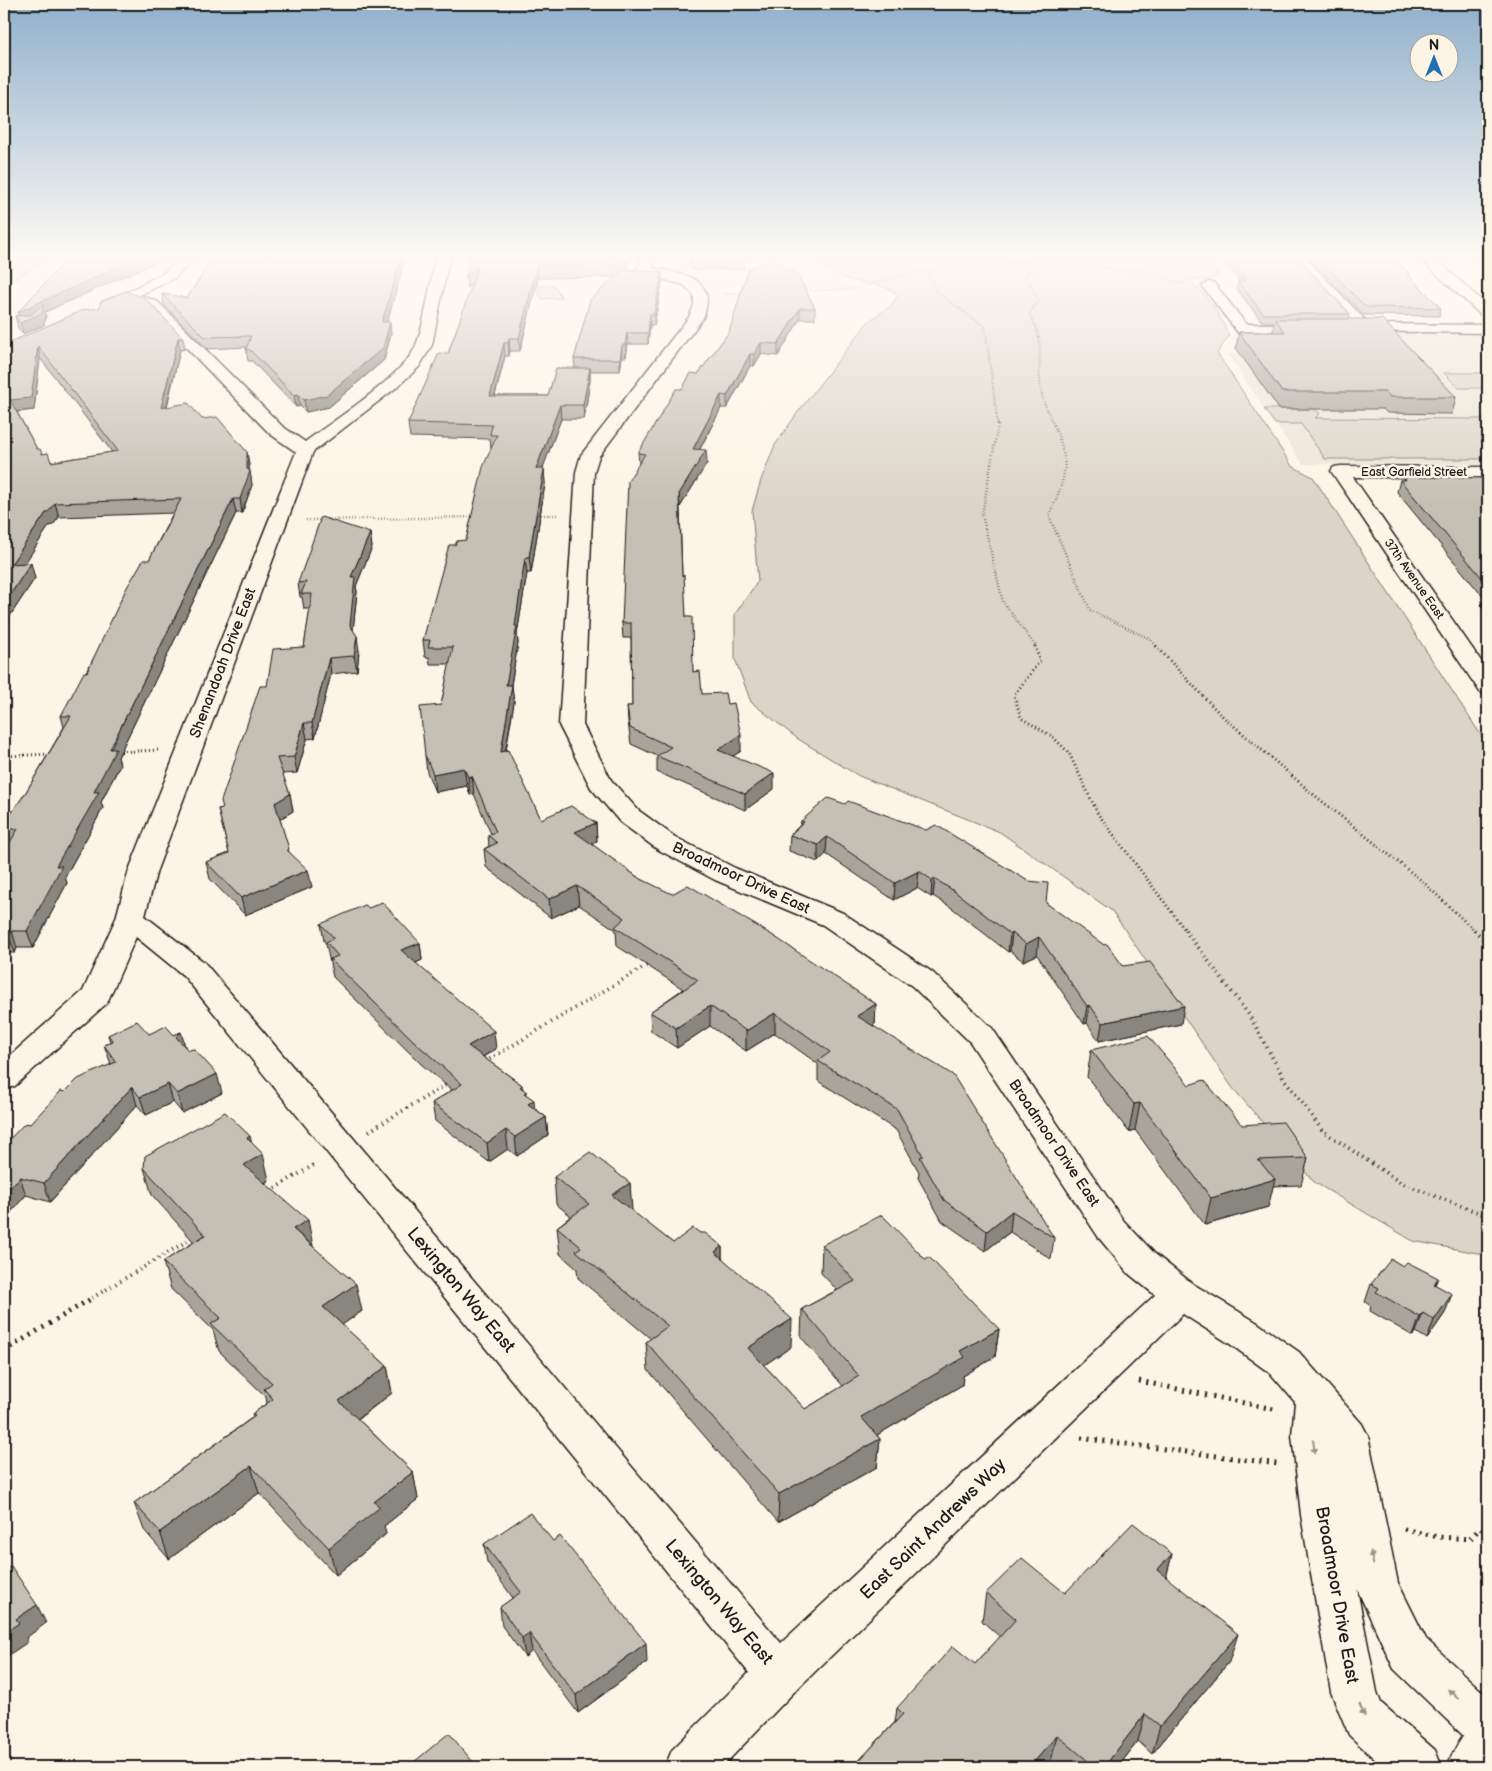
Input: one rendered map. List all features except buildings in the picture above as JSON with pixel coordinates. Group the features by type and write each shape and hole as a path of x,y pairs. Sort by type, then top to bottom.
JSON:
{"street":[{"path":"185,338 276,430 306,450 392,384 413,364 424,345 426,338"},
{"name":"Broadmoor Drive East","path":"681,338 590,455 584,472 570,725 600,783 629,816 666,843 725,874 833,919 922,979 981,1035 1111,1229 1142,1264 1180,1294 1243,1333 1285,1363 1298,1405 1312,1434 1322,1514 1354,1692 1366,1719 1418,1767"},
{"path":"1250,338 1252,340 1289,340"},
{"name":"Shenandoah Drive East","path":"4,1078 96,996 130,918 143,870 306,450"},
{"name":"East Garfield Street","path":"1340,472 1487,473"},
{"name":"37th Avenue East","path":"1340,472 1488,687"},
{"name":"Lexington Way East","path":"130,918 194,969 779,1675"},
{"name":"East Saint Andrews Way","path":"689,1767 779,1675 1180,1294"},
{"name":"Broadmoor Drive East","path":"1298,1405 1348,1436 1377,1585 1410,1654 1488,1728"},
{"path":"1470,1767 1488,1740"}],"path":[{"path":"986,338 998,421 982,515 1003,602 1035,644 1040,661 1014,695 1020,718 1053,738 1069,753 1098,814 1249,1014 1285,1080 1323,1131 1401,1183 1488,1216"},
{"path":"1041,338 1039,372 1041,393 1067,460 1059,491 1049,516 1090,610 1150,639 1220,714 1313,794 1422,881 1488,942"},
{"path":"535,515 565,515"},
{"path":"302,520 475,516"},
{"path":"111,752 159,750"},
{"path":"4,756 52,754"},
{"path":"481,1064 652,962"},
{"path":"362,1136 456,1079"},
{"path":"268,1192 317,1164"},
{"path":"4,1351 200,1233"},
{"path":"1131,1380 1298,1405"},
{"path":"1073,1438 1097,1439 1289,1465"},
{"path":"1396,1527 1457,1539 1470,1539 1480,1528 1488,1534"}],"shaded area":[{"path":"856,338 1228,338 1217,353 1292,466 1313,477 1488,746 1488,1255 1413,1241 1314,1182 1232,1087 1112,911 1000,832 859,776 798,739 751,702 735,659 735,614 758,581 752,511 761,480 775,445 798,412"},
{"path":"1238,338 1488,338 1488,464 1303,464 1227,354 1249,353"},
{"path":"1444,373 1488,373 1488,388 1459,388"},
{"path":"1264,409 1315,409 1320,414 1315,418 1488,419 1488,459 1325,459 1301,424 1275,424"}]}
